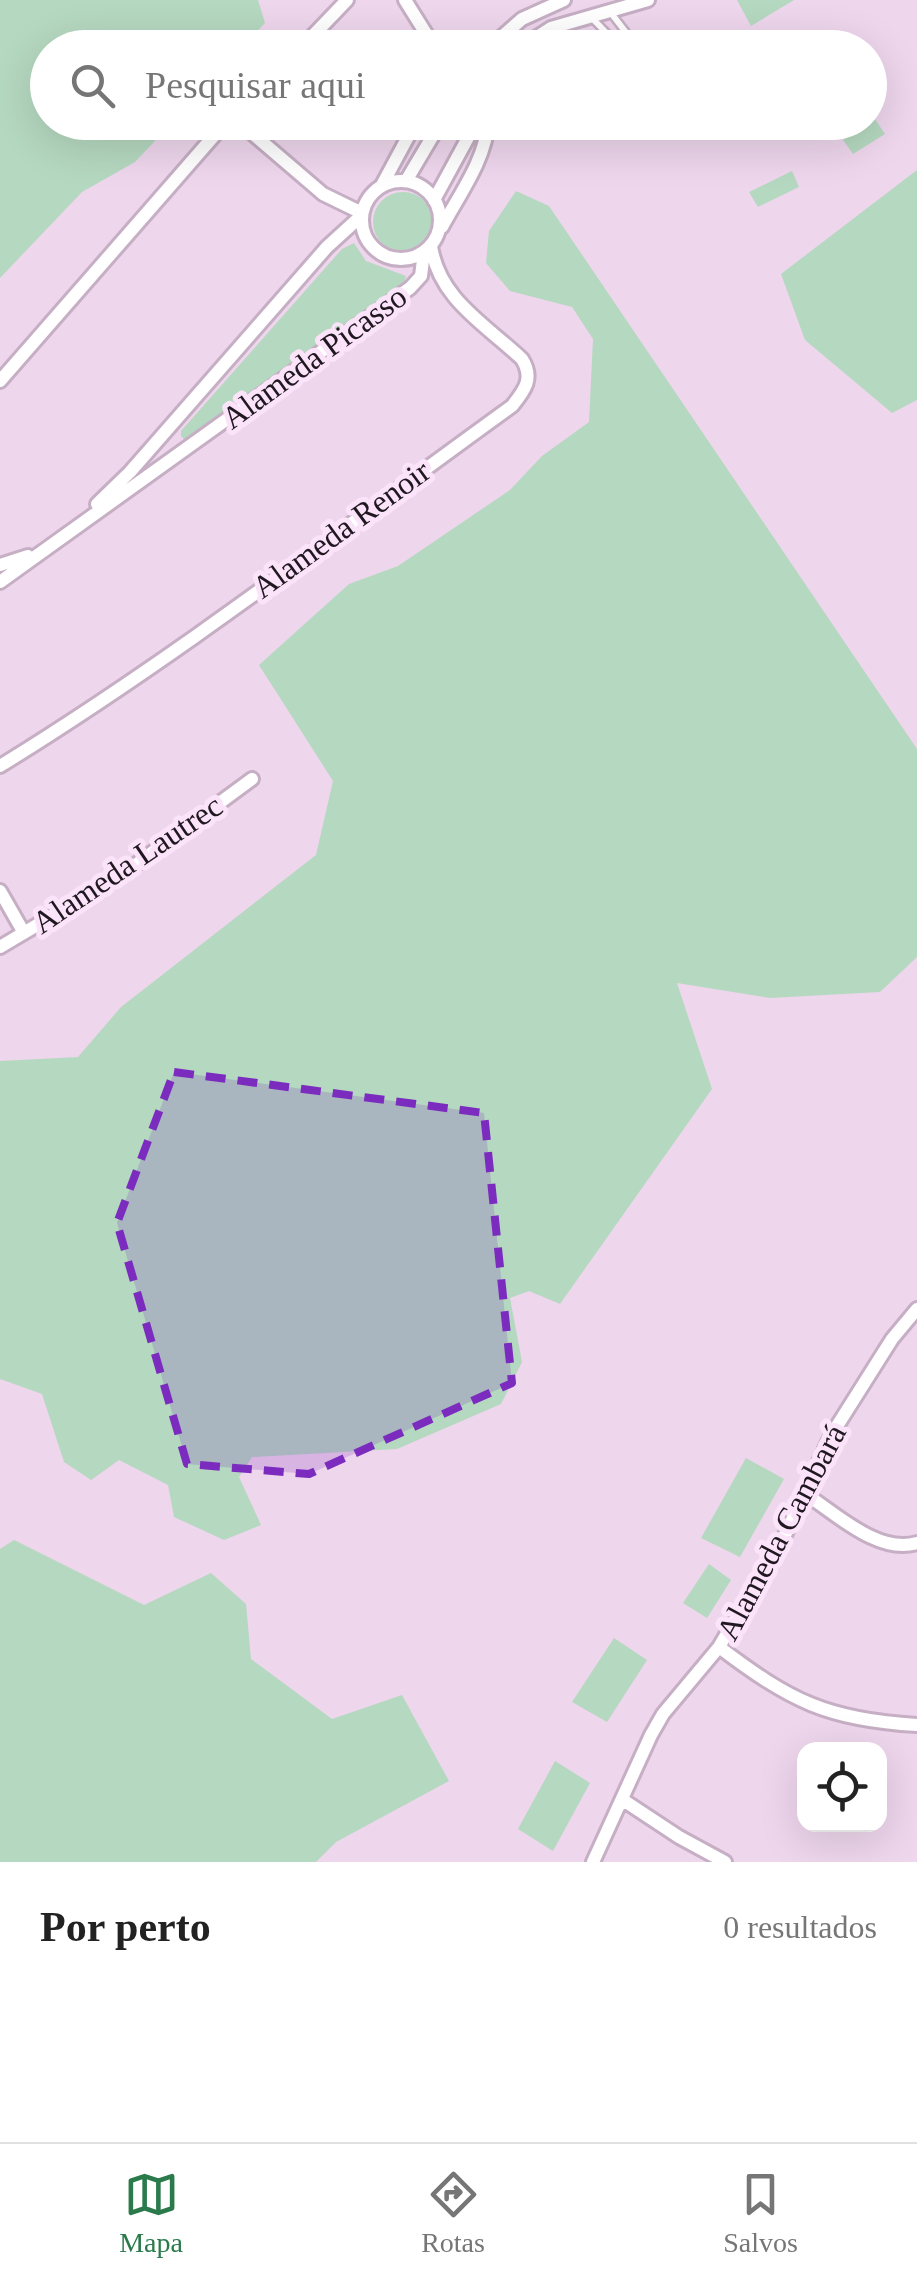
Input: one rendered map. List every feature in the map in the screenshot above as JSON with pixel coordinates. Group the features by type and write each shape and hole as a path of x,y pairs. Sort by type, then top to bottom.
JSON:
{"street":[{"path":"318,30 347,0"},
{"path":"405,0 424,30"},
{"path":"509,30 522,19 564,0"},
{"path":"548,30 648,0"},
{"path":"0,381 210,140"},
{"path":"260,140 322,194 362,214"},
{"name":"Alameda Picasso","path":"70,530 130,472 326,246 362,214 368,198 382,185 406,140"},
{"path":"406,181 430,140"},
{"path":"434,200 467,140"},
{"name":"Alameda Picasso","path":"0,582 410,288 421,276 431,244 487,140"},
{"path":"382,185 406,181 427,191 440,222 431,244"},
{"name":"Alameda Picasso","path":"362,214 368,242 387,258 411,259 431,244"},
{"name":"Alameda Renoir","path":"0,766 154,665 512,406 529,377 522,358 451,296 437,273 431,244"},
{"path":"168,429 171,442 185,450"},
{"name":"Alameda Picasso","path":"0,565 40,552"},
{"name":"Alameda Lautrec","path":"0,947 123,874 252,779"},
{"path":"0,891 24,933"},
{"name":"Alameda Cambará","path":"593,1862 639,1757 663,1714 720,1647 785,1535 832,1434 892,1339 917,1309"},
{"path":"804,1492 890,1544 917,1543"},
{"path":"720,1647 777,1689 810,1707 836,1716 917,1725"},
{"path":"623,1800 725,1862"}],"lane":[{"path":"610,12 624,30"},
{"path":"590,16 604,30"}],"highlighted area":[{"path":"174,1072 484,1113 512,1383 309,1474 187,1464 117,1223"}],"green space":[{"path":"0,0 258,0 265,23 258,30 30,30 30,140 156,140 135,162 82,192 0,278"},
{"path":"737,0 794,0 751,26"},
{"path":"843,140 875,140 853,154"},
{"path":"917,170 917,400 892,413 805,340 781,274"},
{"path":"792,171 799,187 758,207 749,192"},
{"path":"516,191 549,206 917,749 917,957 880,992 770,998 677,983 712,1089 560,1304 529,1291 510,1298 522,1362 501,1404 397,1449 252,1457 239,1477 261,1525 224,1540 174,1517 168,1485 119,1460 91,1480 64,1462 42,1394 0,1379 0,1061 78,1057 121,1007 316,855 333,781 259,665 349,584 398,566 510,490 542,456 589,422 593,339 572,307 510,291 486,263 489,231"},
{"path":"403,192 424,201 433,222 424,243 403,252 382,243 373,222 382,201"},
{"path":"354,243 366,261 406,276 404,284 186,441 181,431 342,249"},
{"path":"746,1458 784,1479 740,1557 701,1538"},
{"path":"14,1540 144,1605 211,1573 246,1604 251,1659 332,1719 402,1695 449,1781 336,1842 316,1862 0,1862 0,1549"},
{"path":"709,1564 731,1580 707,1618 683,1603"},
{"path":"614,1638 647,1660 607,1722 572,1702"},
{"path":"555,1761 590,1783 553,1851 518,1829"}]}
